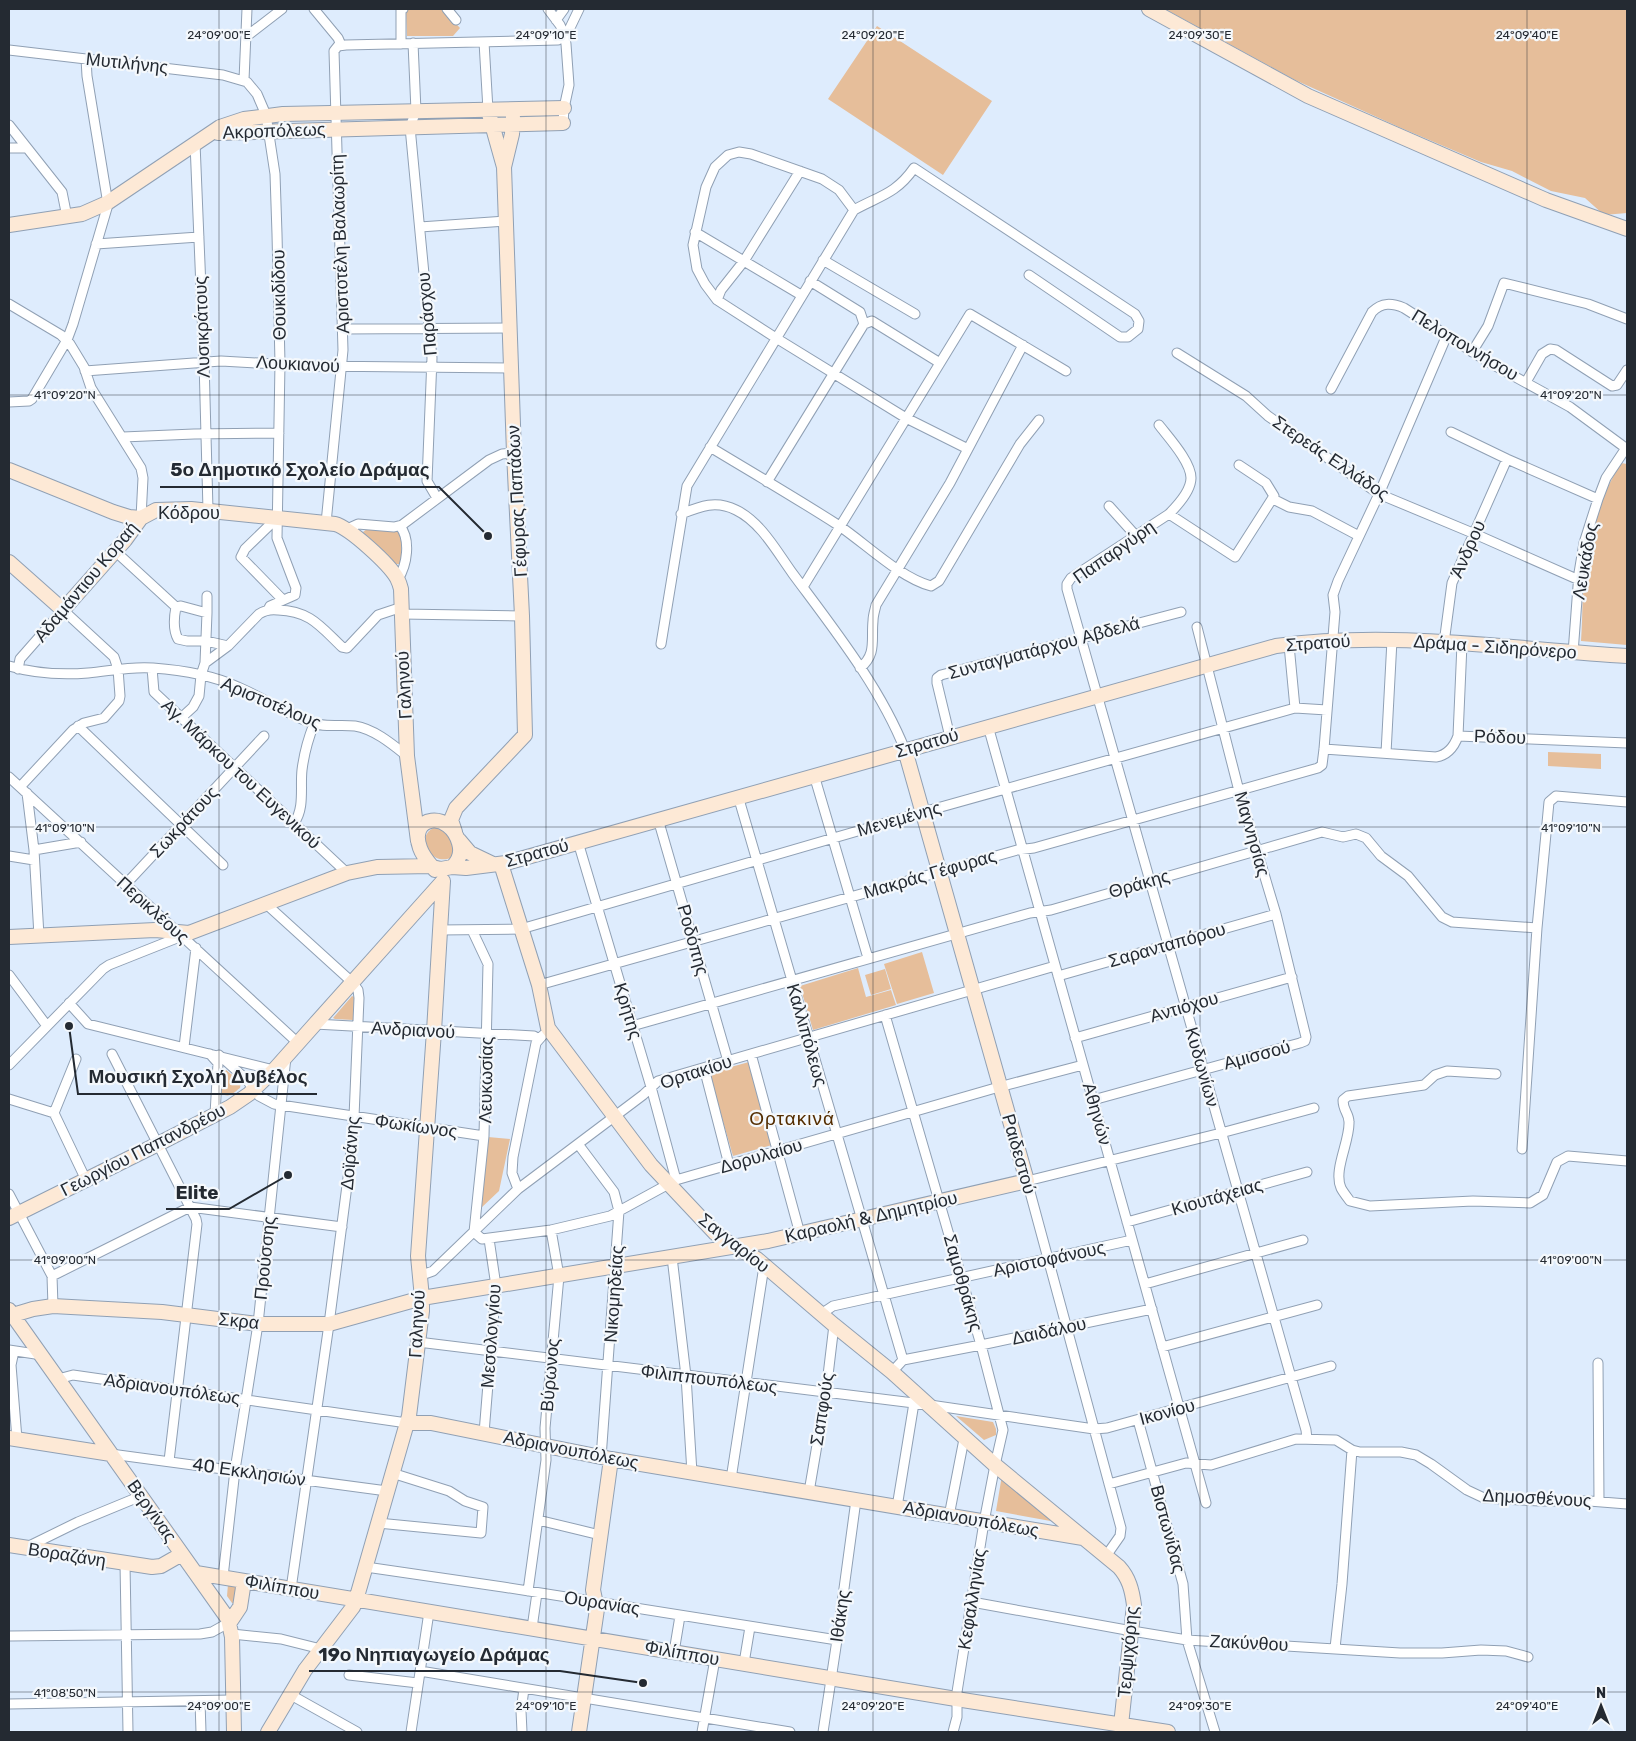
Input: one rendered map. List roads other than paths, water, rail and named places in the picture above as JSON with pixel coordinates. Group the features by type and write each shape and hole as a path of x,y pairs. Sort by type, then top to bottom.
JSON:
{"street":[{"path":"244,80 247,9"},
{"path":"247,36 282,9"},
{"path":"314,9 338,38 341,45 556,41 565,36 572,27 578,9"},
{"path":"401,44 401,10 403,9"},
{"path":"447,9 456,20"},
{"path":"548,9 565,36 569,85 563,123"},
{"path":"556,20 564,9"},
{"path":"1149,9 1308,96 1546,200 1627,229"},
{"path":"484,42 488,110 504,167"},
{"path":"410,127 416,111 413,43"},
{"name":"Αριστοτέλη Βαλαωρίτη","path":"326,523 342,367 343,329 333,54 335,49 341,45"},
{"name":"Μυτιλήνης","path":"9,50 211,73 244,80"},
{"path":"9,402 29,401 32,399 67,340 107,203 86,59"},
{"name":"Θουκιδίδου","path":"244,80 256,94 266,115 276,194 280,363 278,542 288,562 296,588 295,595 283,600"},
{"path":"210,134 220,127 237,121 266,115 564,108"},
{"path":"504,167 510,148 513,109"},
{"name":"Ακροπόλεως","path":"9,225 89,212 107,203 210,134 269,130 563,123"},
{"path":"9,125 62,192 67,217"},
{"name":"Παράσχου","path":"410,127 432,358 427,481 437,498"},
{"name":"Λυσικράτους","path":"195,143 208,510"},
{"path":"9,148 27,148"},
{"path":"854,210 839,190 822,179 751,154 739,152 728,155 715,168 706,187 693,245 697,270 717,300 906,418 968,449"},
{"name":"Γέφυρας Παπάδων","path":"432,820 456,808 525,734 504,167"},
{"path":"661,644 687,486 854,210 892,192 907,178 914,168 1135,314 1139,321 1138,329 1128,337 1120,337 1028,275"},
{"path":"717,300 721,290 744,261 800,171"},
{"path":"420,227 506,221"},
{"path":"695,232 801,295"},
{"path":"96,244 199,237"},
{"path":"823,260 915,314"},
{"path":"810,282 860,312 864,324"},
{"path":"1472,352 1488,326 1504,283 1588,304 1627,319"},
{"name":"Αδαμάντιου Κοραή","path":"9,304 67,340 85,371 91,388 142,471 141,518 115,551 13,667"},
{"name":"Πελοποννήσου","path":"1331,389 1372,312 1378,306 1395,304 1498,368 1581,414 1626,449"},
{"path":"803,587 970,314 1066,371"},
{"path":"767,482 864,324 872,321 940,363"},
{"path":"343,329 510,328"},
{"path":"1324,750 1335,612 1333,595 1379,494 1446,335"},
{"path":"860,668 868,662 872,654 873,619 876,605 950,483 1023,345"},
{"path":"1526,382 1542,354 1550,349 1556,350 1612,386 1617,385 1627,370"},
{"name":"Στερεάς Ελλάδος","path":"1177,353 1246,396 1268,416 1379,494 1579,580"},
{"name":"Λουκιανού","path":"85,371 204,362 280,363 301,366 342,367 512,368"},
{"path":"710,447 839,526 898,569 922,584 931,586 939,581 1020,444 1039,420"},
{"name":"Παπαργύρη","path":"1097,695 1068,593 1069,581 1169,514 1186,490 1191,476 1189,469 1179,452 1159,426"},
{"path":"1451,432 1598,499"},
{"path":"123,438 206,433 279,433"},
{"name":"Λευκάδος","path":"1573,653 1584,542 1606,478 1626,449"},
{"path":"398,579 405,567 406,560 405,533 400,526 495,456 514,452"},
{"name":"Άνδρου","path":"1444,643 1452,584 1507,459"},
{"path":"1169,514 1235,556 1273,499 1274,494 1266,483 1239,465"},
{"name":"Κόδρου","path":"9,470 129,517 141,518 152,511 162,509 208,510 339,525 347,529 388,566"},
{"path":"1273,499 1289,507 1312,511 1359,536"},
{"path":"682,514 708,504 722,504 748,517 803,587 872,685 895,726 905,750"},
{"path":"1109,506 1136,536"},
{"path":"268,610 270,606 283,600 241,557 245,549 277,518"},
{"name":"Κόδρου","path":"347,529 358,524 400,526"},
{"path":"115,551 176,608"},
{"path":"9,562 112,655 118,669 119,701 104,718 78,726 24,790 34,855 39,936"},
{"name":"Γαληνού","path":"388,566 398,579 401,589 407,756 418,842"},
{"path":"182,718 194,707 197,700 205,663 207,596"},
{"path":"176,608 181,606 206,613"},
{"path":"176,608 175,625 178,639 206,641 228,646"},
{"path":"205,663 228,646 258,614 268,610 287,610 302,613 347,648 378,615 402,611 522,616"},
{"name":"Συνταγματάρχου Αβδελά","path":"950,737 937,683 937,678 941,675 1181,612"},
{"name":"Μαγνησίας","path":"1197,627 1239,791 1276,914 1306,1034 1305,1041"},
{"name":"Δράμα - Σιδηρόνερο","path":"1363,640 1462,644 1627,656"},
{"name":"Στρατού","path":"451,868 497,864 1258,650 1289,644 1363,640"},
{"path":"1386,753 1392,640"},
{"path":"1289,644 1295,708"},
{"path":"1458,736 1462,644"},
{"name":"Αριστοτέλους","path":"13,667 82,673 152,668 201,675 238,687 314,724 360,727 384,739 407,756"},
{"name":"Αγ. Μάρκου του Ευγενικού","path":"152,668 154,692 346,873"},
{"name":"Κυδωνίων","path":"1097,695 1307,1439"},
{"name":"Μενεμένης","path":"440,930 521,929 1006,788 1295,708 1327,710"},
{"path":"294,823 300,812 302,767 306,747 314,724"},
{"path":"78,726 223,865"},
{"name":"Αθηνών","path":"988,726 1206,1502"},
{"name":"Σωκράτους","path":"125,885 264,736"},
{"name":"Ρόδου","path":"1324,750 1441,756 1451,749 1458,736 1627,743"},
{"name":"Ραιδεστού","path":"905,750 1048,1260 1121,1530 1120,1536 1106,1556"},
{"name":"Μακράς Γέφυρας","path":"539,985 1022,849 1034,848 1315,770 1321,766 1324,750"},
{"path":"814,775 868,958"},
{"name":"Περικλέους","path":"9,777 298,1043"},
{"name":"Καλλιπόλεως","path":"738,796 903,1360"},
{"path":"1522,1149 1537,928 1549,802 1556,796 1627,802"},
{"path":"9,1065 106,966 180,934 195,931 346,873 377,867 451,868 457,862 460,854 457,836 451,820 456,808"},
{"path":"413,809 432,820 446,823 457,836"},
{"name":"Ροδόπης","path":"658,819 728,1061"},
{"path":"431,895 436,879 432,867 424,857 418,842 421,828 425,823 432,820"},
{"name":"Θράκης","path":"632,1026 868,958 1150,882 1322,832 1343,837 1356,834 1366,838 1381,856 1408,876 1442,918 1452,922 1537,928"},
{"name":"Στρατού","path":"457,836 470,854 497,864"},
{"path":"9,856 34,855 81,842"},
{"name":"Κρήτης","path":"578,842 650,1087 672,1182"},
{"name":"Σαγγαρίου","path":"497,864 539,985 546,1024 544,1035 651,1165 672,1182 715,1233 752,1256 892,1372 994,1465 1084,1538"},
{"name":"Γεωργίου Παπανδρέου","path":"14,1215 158,1144 240,1100 254,1090 316,1024 443,882 451,868"},
{"name":"Γαληνού","path":"268,1732 290,1695 356,1600 407,1424 422,1298 418,1256 443,882"},
{"path":"265,903 352,982"},
{"name":"Σαρανταπόρου","path":"1058,976 1276,914"},
{"path":"9,937 144,930 161,930 180,934"},
{"name":"Λευκωσίας","path":"472,930 488,964 484,1136 474,1232"},
{"path":"184,1047 196,948"},
{"path":"972,990 1055,966"},
{"path":"9,975 47,1026"},
{"name":"Αντιόχου","path":"1075,1038 1292,977"},
{"name":"Δοϊράνης","path":"291,1589 342,1227 354,1117 359,994 352,982"},
{"name":"Ορτακίου","path":"419,1276 433,1271 518,1189 614,1118 658,1081 972,990"},
{"name":"Φωκίωνος","path":"69,1003 88,1024 208,1052 274,1070"},
{"name":"Σαμοθράκης","path":"885,1015 1000,1414 1003,1432 994,1465"},
{"name":"Ανδριανού","path":"316,1024 487,1034 544,1035"},
{"path":"518,1189 512,1173 513,1157 536,1043 544,1035"},
{"name":"Αμισσού","path":"1093,1100 1305,1041"},
{"path":"208,1052 218,1062 215,1114"},
{"path":"112,1054 197,1224 169,1461"},
{"path":"751,1054 800,1234"},
{"name":"Φωκίωνος","path":"219,1055 246,1079 264,1099 281,1106 484,1136"},
{"name":"Προύσσης","path":"223,1577 235,1470 258,1324 286,1057"},
{"path":"54,1113 76,1059"},
{"name":"Δορυλαίου","path":"489,1239 551,1230 610,1216 672,1182 777,1150 1083,1065"},
{"path":"704,1068 729,1165"},
{"path":"1496,1074 1447,1071 1434,1074 1424,1085 1348,1096 1343,1100 1343,1108 1347,1113 1349,1122 1340,1171 1340,1187 1350,1201 1370,1206 1473,1201 1530,1203 1543,1195 1557,1162 1568,1156 1627,1161"},
{"path":"9,1099 54,1113 86,1180"},
{"name":"Καραολή & Δημητρίου","path":"422,1298 672,1258 800,1234 1110,1161 1314,1108"},
{"name":"Νικομηδείας","path":"578,1144 613,1190 619,1211 608,1366 606,1458 594,1590 598,1608 579,1732"},
{"name":"Κιουτάχειας","path":"1127,1222 1307,1172"},
{"path":"9,1194 14,1215 52,1276 53,1306"},
{"path":"52,1276 190,1207 342,1227"},
{"name":"Βύρωνος","path":"532,1628 532,1592 538,1520 546,1460 545,1428 558,1276 551,1230"},
{"path":"474,1232 479,1238 489,1239"},
{"name":"Μεσολογγίου","path":"484,1433 496,1286 489,1239"},
{"name":"Αριστοφάνους","path":"821,1314 831,1306 1048,1260 1132,1240"},
{"path":"1145,1284 1303,1240"},
{"path":"672,1258 686,1376 692,1473"},
{"path":"732,1479 764,1266"},
{"name":"Σκρα","path":"11,1313 53,1306 186,1315 258,1324 329,1324 422,1298"},
{"path":"1162,1347 1317,1305"},
{"name":"Δαιδάλου","path":"903,1360 1152,1309"},
{"name":"Βεργίνας","path":"11,1313 196,1573 231,1628"},
{"name":"Σαπφούς","path":"809,1492 826,1392 834,1325"},
{"name":"Φιλιππουπόλεως","path":"418,1342 551,1360 1000,1414"},
{"path":"42,1355 11,1350 13,1438 111,1454"},
{"path":"892,1372 903,1360"},
{"path":"1598,1363 1599,1501"},
{"name":"Ικονίου","path":"1000,1414 1104,1429 1331,1366"},
{"name":"Αδριανουπόλεως","path":"58,1379 73,1375 407,1424 431,1423 606,1458 1084,1538"},
{"path":"897,1507 914,1403"},
{"name":"Βιστωνίδας","path":"1138,1420 1183,1584 1187,1640 1215,1732"},
{"path":"949,1516 964,1439"},
{"name":"Δημοσθένους","path":"1109,1484 1186,1463 1211,1465 1296,1439 1336,1440 1352,1450 1363,1452 1401,1452 1416,1455 1467,1490 1484,1498 1540,1501 1599,1501 1627,1504"},
{"path":"1335,1648 1352,1450"},
{"name":"40 Εκκλησιών","path":"111,1454 387,1491"},
{"name":"Κεφαλληνίας","path":"953,1732 957,1717 956,1699 994,1465"},
{"path":"378,1523 481,1533 483,1507 465,1501 449,1491 392,1473"},
{"path":"25,1548 78,1522 141,1496"},
{"name":"Ιθάκης","path":"823,1732 856,1500"},
{"path":"538,1520 600,1535"},
{"name":"Τερψιχόρης","path":"1084,1538 1119,1567 1129,1582 1134,1605 1121,1725"},
{"name":"Βοραζάνη","path":"9,1545 125,1564 157,1567 182,1554"},
{"path":"125,1564 128,1732"},
{"name":"Ουρανίας","path":"366,1567 837,1640"},
{"name":"Φιλίππου","path":"196,1573 956,1699 1168,1732"},
{"path":"234,1732 231,1628 240,1607 244,1581"},
{"name":"Ζακύνθου","path":"972,1602 1132,1632 1187,1640 1400,1653 1506,1651 1528,1657"},
{"path":"411,1732 429,1612"},
{"path":"674,1652 680,1616"},
{"path":"744,1663 750,1627"},
{"path":"9,1636 206,1633 231,1628 321,1649"},
{"path":"702,1732 715,1658"},
{"path":"420,1671 790,1732"},
{"path":"349,1675 418,1683"},
{"path":"522,1732 521,1712 524,1689"},
{"path":"290,1695 357,1732"},
{"path":"9,1704 232,1700"},
{"path":"200,1701 201,1732"}],"place":[{"name":"5ο Δημοτικό Σχολείο Δράμας","path":"488,536"},
{"name":"Μουσική Σχολή Δυβέλος","path":"69,1026"},
{"name":"Elite","path":"288,1175"},
{"name":"19ο Νηπιαγωγείο Δράμας","path":"643,1683"}],"district":[{"name":"Ορτακινά","path":"792,1118"}]}
